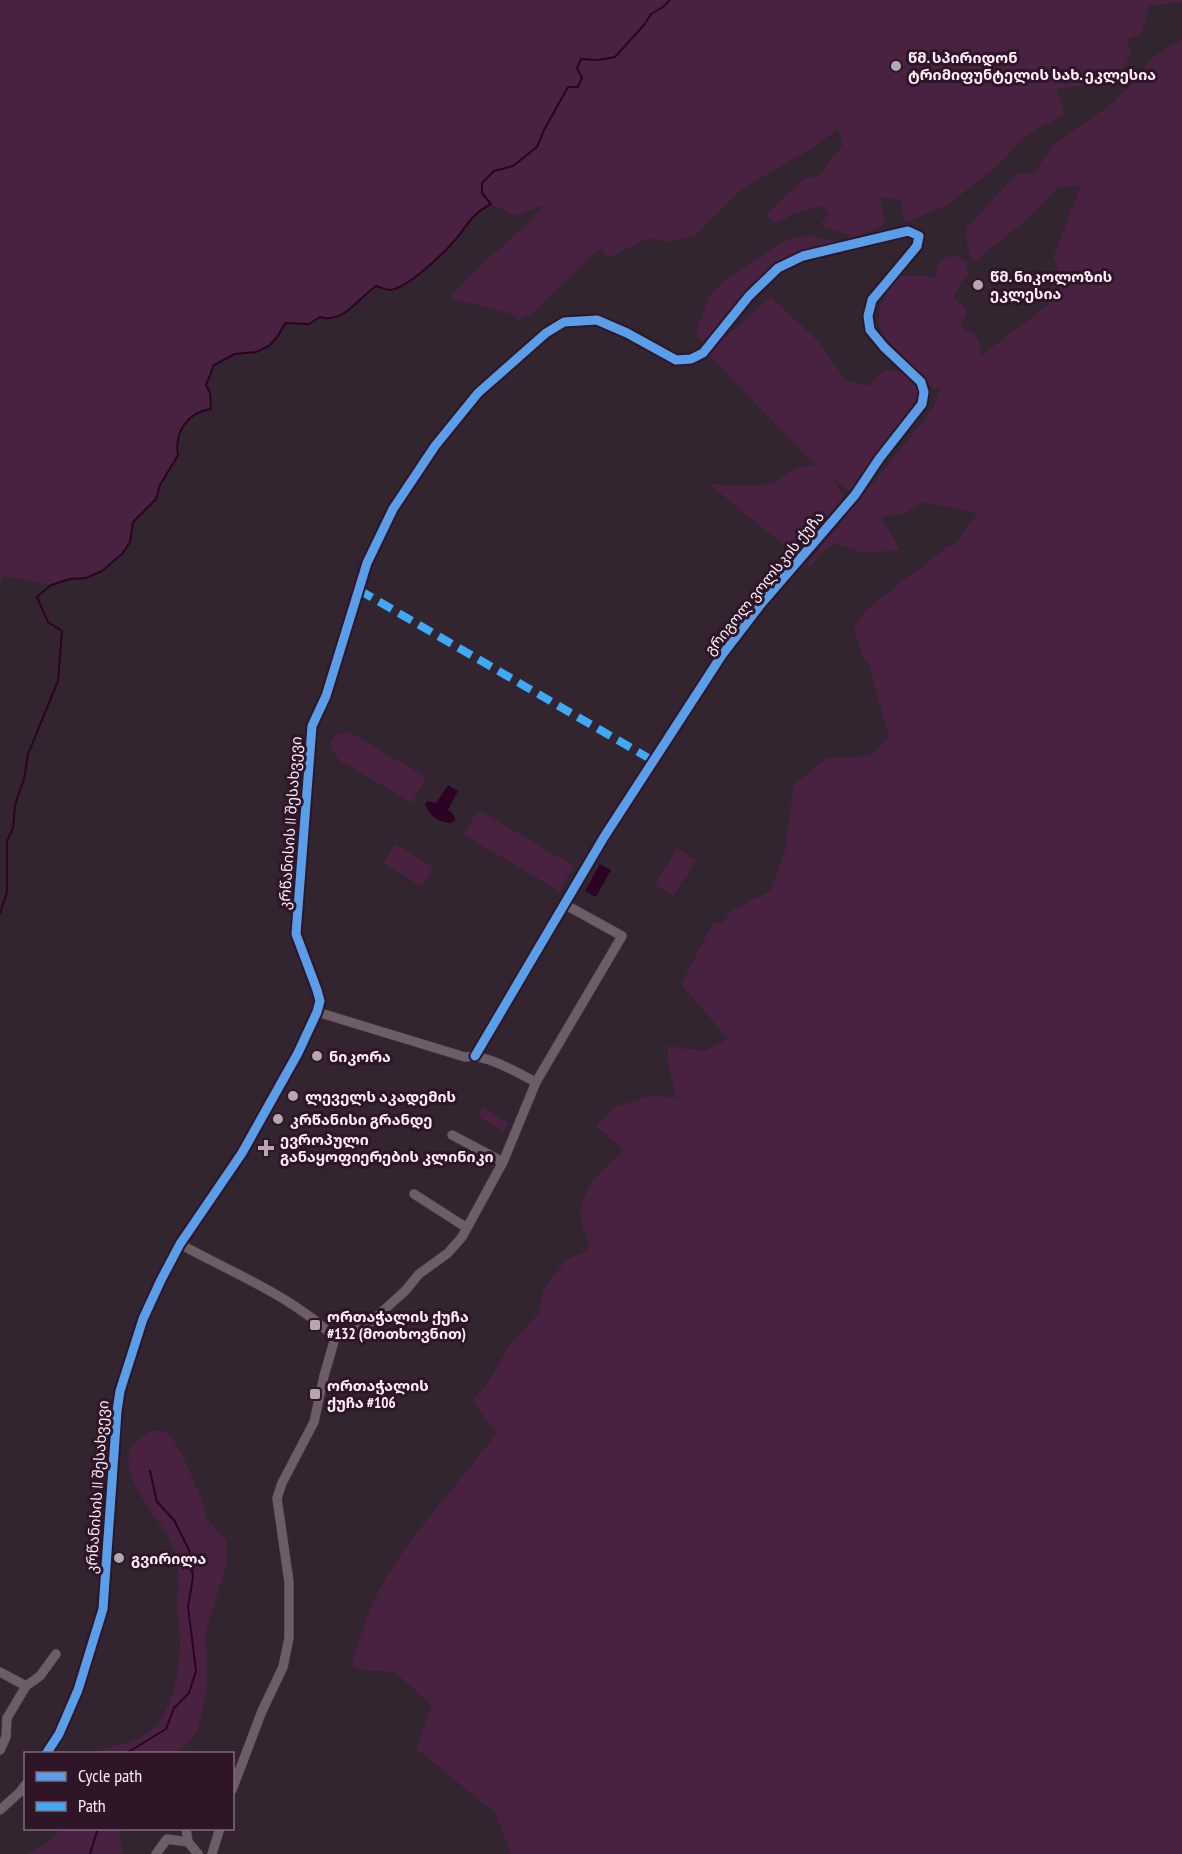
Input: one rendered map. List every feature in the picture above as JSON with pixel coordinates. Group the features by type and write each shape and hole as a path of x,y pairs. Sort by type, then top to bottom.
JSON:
{"street":[{"name":"კრწანისის II შესახვევი","path":"47,1752 59,1734 78,1690 103,1609 112,1463 120,1391 143,1319 180,1244 242,1153 298,1053 320,1002 296,934 312,726 326,696 368,564 393,509 435,446 478,393 546,333 564,322 597,320 627,333 675,360 691,359 702,353 749,296 778,268 802,256 908,231 919,236"},
{"name":"გრიგოლ ვოლსკის ქუჩა","path":"475,1056 652,760 722,655 761,604 855,495 879,459 922,404 924,392 921,382 884,347 870,330 868,316 872,300 917,246 919,236"},
{"path":"335,1338 365,1327 405,1291 419,1274 448,1253 462,1237 482,1204 503,1162 537,1082 622,936 564,904"},
{"path":"317,1012 465,1058 475,1056 537,1082"},
{"path":"452,1135 503,1162"},
{"path":"414,1194 467,1228"},
{"path":"180,1244 258,1283 321,1324 335,1338"},
{"path":"234,1785 262,1711 283,1667 289,1638 289,1582 277,1498 282,1483 314,1422 335,1338"},
{"path":"0,1750 8,1729 3,1722 26,1686 37,1680 56,1654"},
{"path":"0,1671 26,1686"},
{"path":"0,1810 24,1787"},
{"path":"186,1830 188,1842 198,1854"},
{"path":"212,1854 219,1830"},
{"path":"156,1854 167,1839 188,1842"}],"shaded area":[{"path":"0,0 1182,0 1182,2 1149,6 1142,33 1127,40 1131,53 1122,72 1094,84 1057,89 1064,115 1026,135 997,166 949,204 905,223 900,200 880,197 885,223 854,237 820,225 829,213 821,206 793,214 776,224 766,215 804,179 820,175 843,144 838,129 809,150 735,195 696,235 669,242 650,238 609,257 600,248 533,313 518,320 512,314 449,298 546,204 516,216 491,204 470,218 455,240 411,281 389,290 376,287 350,309 336,317 320,317 309,324 285,323 269,346 256,352 235,354 214,365 206,385 210,393 211,409 196,414 184,424 178,439 178,455 160,485 156,499 133,522 130,542 122,554 102,571 86,578 70,579 51,585 3,576 0,582"},
{"path":"1182,39 1182,1854 511,1854 495,1813 416,1748 432,1706 395,1672 360,1670 352,1664 363,1628 372,1605 402,1553 497,1433 472,1401 486,1385 511,1343 539,1313 543,1291 565,1261 590,1249 581,1223 581,1206 595,1179 624,1150 596,1126 613,1108 652,1095 676,1098 668,1062 668,1046 705,1051 728,1039 681,984 713,923 723,923 731,911 770,891 785,851 794,784 827,758 869,756 889,738 869,664 862,655 855,626 865,611 946,547 956,543 978,513 924,502 902,514 881,517 900,550 864,553 834,543 819,555 810,568 807,564 926,418 941,388 934,389 882,334 879,317 885,296 900,276 931,278 935,276 941,260 953,254 966,261 968,273 955,293 954,299 967,311 966,317 961,321 961,327 965,331 971,331 978,340 981,346 980,356 1047,306 1058,265 1053,258 1081,185 1057,188 1031,216 973,263 968,250 966,229 1017,173 1034,174 1052,146 1110,105 1130,86 1153,57"},
{"path":"812,236 838,242 789,257 778,263 702,343 696,332 709,297 729,277 777,245 794,237"},
{"path":"771,297 819,342 845,380 868,386 884,371 903,371 924,392 905,427 855,495 831,478 844,496 797,556 709,484 749,486 772,484 798,468 813,465 825,472 808,458 707,353"},
{"path":"349,732 426,777 412,803 339,760 332,750 331,742 335,735"},
{"path":"448,785 458,791 448,810 455,818 451,823 435,818 425,804 428,801 436,803"},
{"path":"478,810 574,866 559,891 463,834"},
{"path":"395,844 434,868 422,887 384,863"},
{"path":"677,848 696,860 673,896 655,884"},
{"path":"600,864 611,870 596,897 585,891"},
{"path":"483,1107 509,1123 503,1131 478,1116"},
{"path":"152,1431 165,1431 174,1441 186,1463 203,1503 206,1518 226,1540 227,1563 206,1630 207,1688 199,1726 193,1738 177,1752 99,1752 137,1739 157,1725 169,1703 179,1665 176,1552 165,1531 144,1501 129,1470 129,1455 136,1442"},
{"path":"60,1830 121,1830 119,1837 124,1854 28,1854 52,1840"}],"waterway":[{"path":"0,913 7,892 7,841 13,828 15,805 24,779 28,754 58,681 62,631 48,622 37,597 51,585 70,579 86,578 102,571 122,554 130,542 133,522 156,499 160,485 178,455 178,439 184,424 196,414 211,409 210,393 206,385 214,365 235,354 256,352 269,346 285,323 309,324 320,317 336,317 350,309 376,286 388,290 398,288 425,269 475,216 491,204 482,193 482,183 494,171 513,166 537,147 568,87 578,87 582,78 577,68 581,59 598,60 615,57 651,14 670,0"},
{"path":"128,1752 166,1729 174,1708 189,1693 196,1671 188,1607 193,1577 189,1550 174,1520 157,1502 150,1471"},
{"path":"90,1854 97,1830"}],"marked path":[{"path":"359,590 652,760"}],"cycle path":[{"path":"47,1752 59,1734 78,1690 103,1609 117,1411 120,1391 143,1319 180,1244 242,1153 298,1053 317,1012 320,1001 296,934 312,726 326,696 367,563 393,509 435,446 478,393 546,333 564,322 597,320 627,333 676,360 691,359 703,353 749,296 778,268 803,256 908,231 919,236 917,246 872,300 868,316 870,330 884,347 921,382 924,392 922,404 879,459 855,495 761,604 722,655 604,837 475,1056"}],"place":[{"name":"წმ. სპირიდონ ტრიმიფუნტელის სახ. ეკლესია","path":"896,66"},
{"name":"წმ. ნიკოლოზის ეკლესია","path":"978,285"},
{"name":"ნიკორა","path":"317,1056"},
{"name":"ლეველს აკადემის","path":"293,1096"},
{"name":"კრწანისი გრანდე","path":"278,1119"},
{"name":"ევროპული განაყოფიერების კლინიკი","path":"266,1148"},
{"name":"ორთაჭალის ქუჩა #132 (მოთხოვნით)","path":"315,1325"},
{"name":"ორთაჭალის ქუჩა #106","path":"315,1394"},
{"name":"გვირილა","path":"119,1558"}]}
